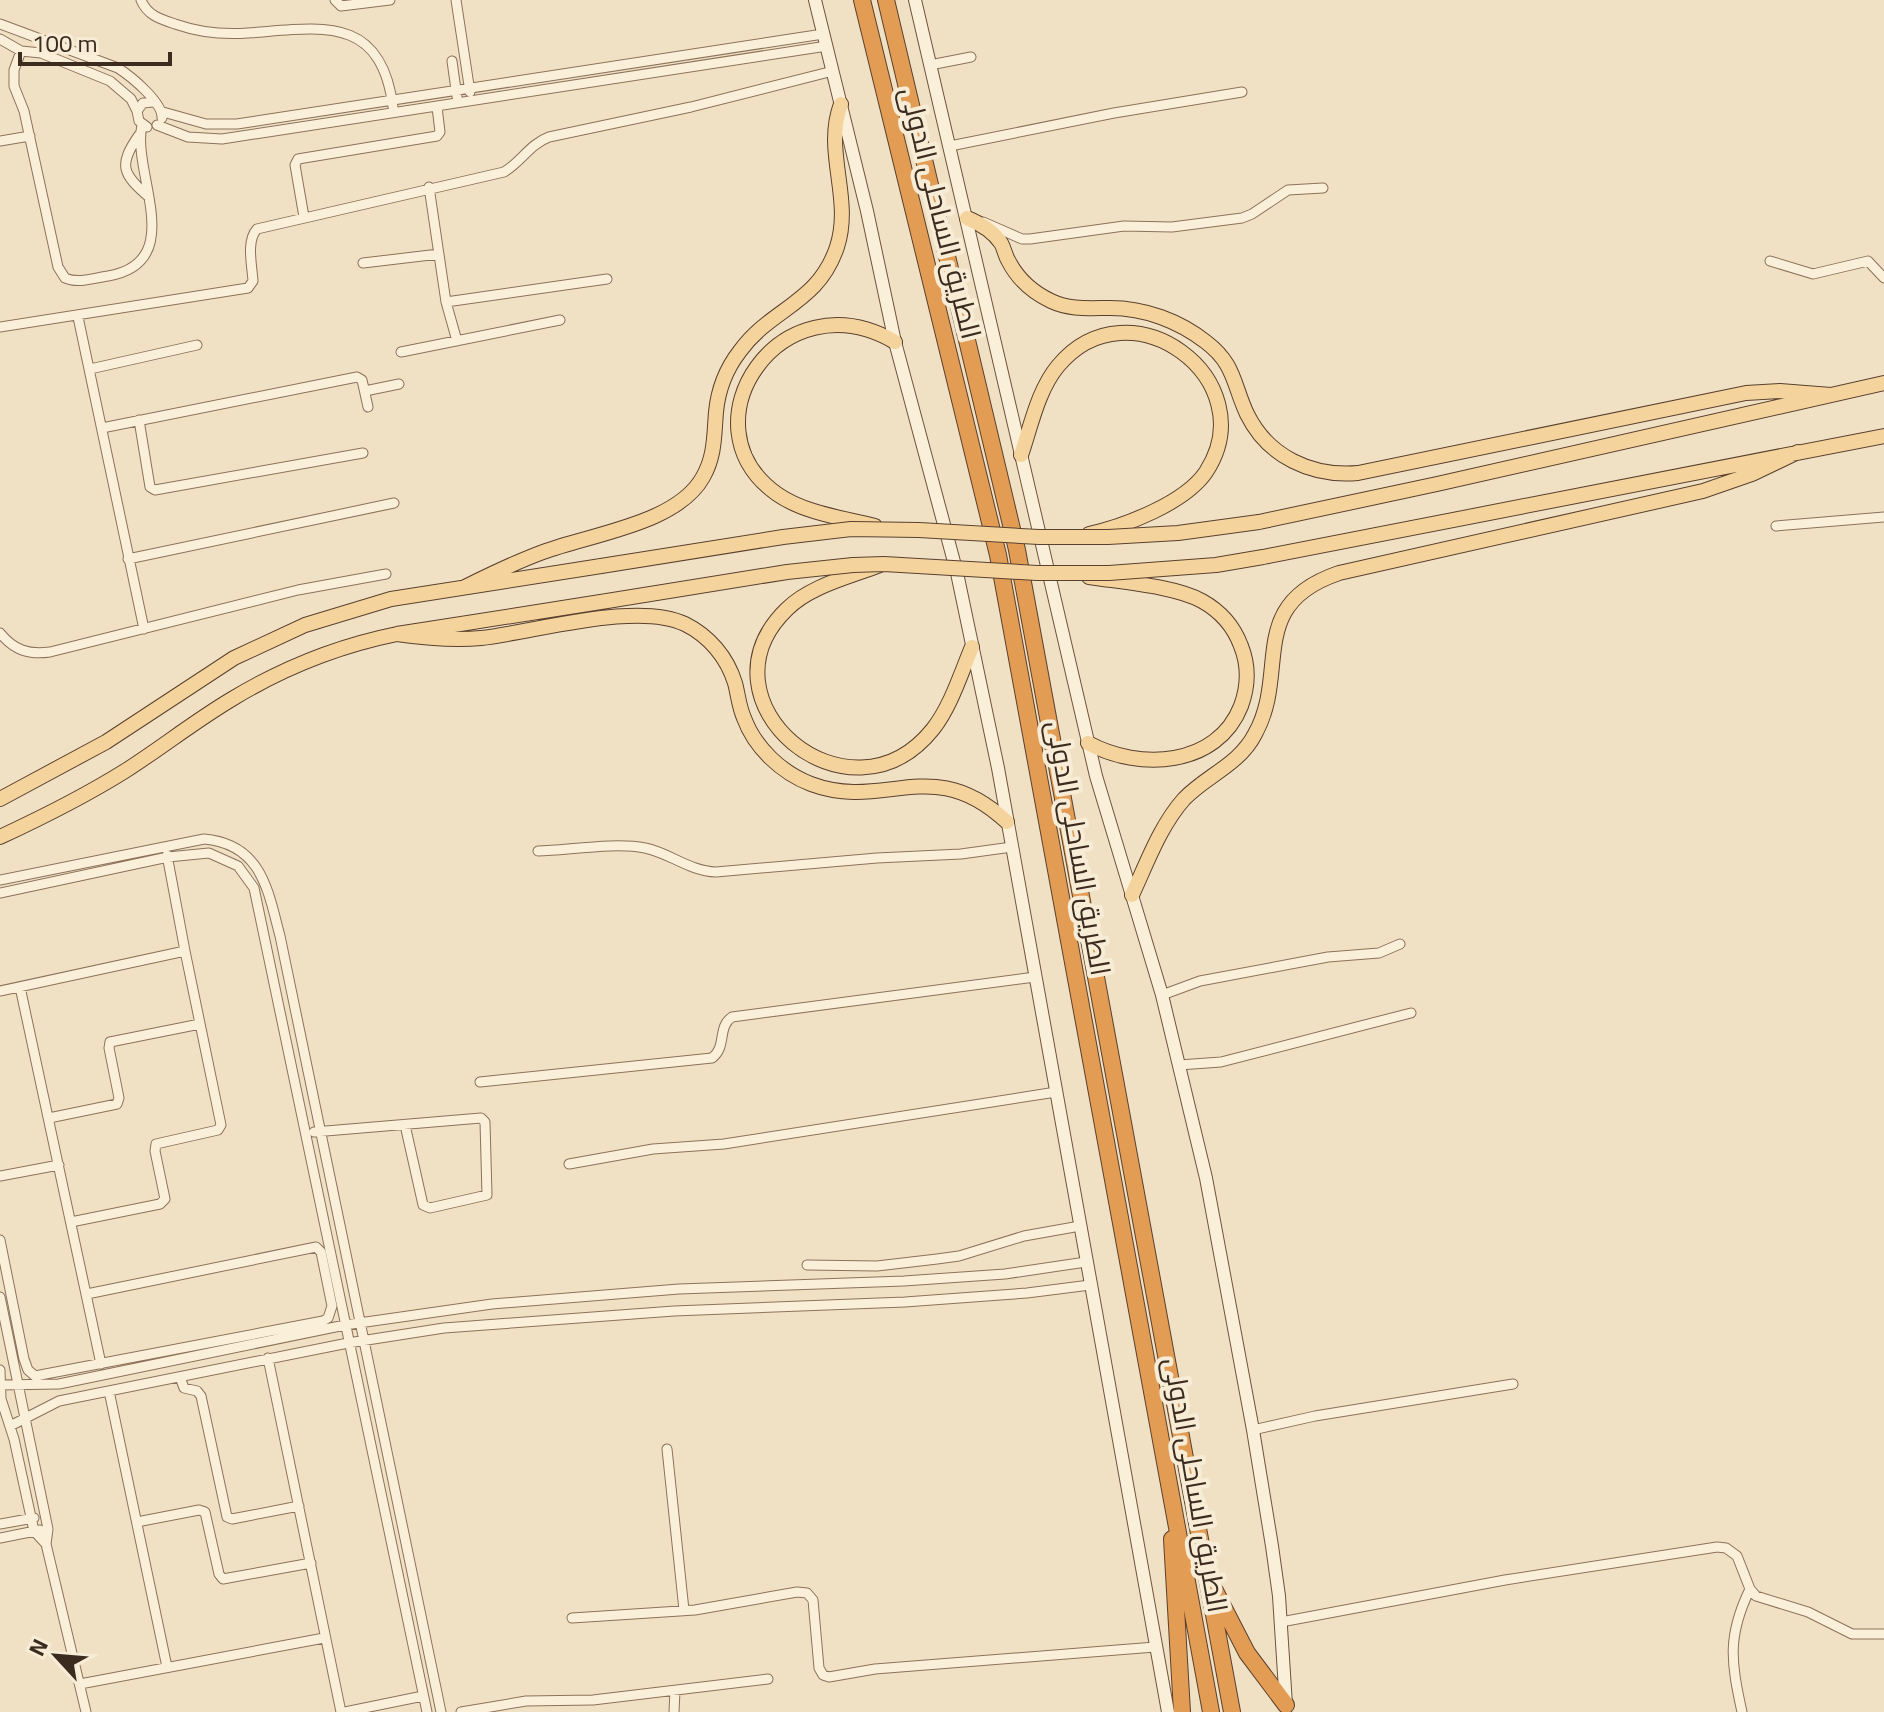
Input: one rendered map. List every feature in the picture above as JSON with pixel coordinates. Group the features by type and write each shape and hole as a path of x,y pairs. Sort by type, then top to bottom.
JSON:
{"highway":[{"name":"الطريق الساحلى الدولى","path":"862,0 998,555 1211,1712"},
{"name":"الطريق الساحلى الدولى","path":"886,0 1017,550 1232,1712"},
{"path":"1172,1498 1173,1592 1182,1712"},
{"path":"1208,1581 1247,1653 1286,1708"}],"main road":[{"path":"465,587 544,551 665,513 694,490 710,464 719,396 732,362 756,332 810,291 827,270 836,249 842,226 843,203 833,133 841,104"},
{"path":"967,218 1001,243 1021,279 1046,299 1075,308 1125,309 1153,314 1181,325 1206,342 1228,363 1248,414 1261,436 1289,460 1322,472 1358,473 1746,393 1780,391 1831,395"},
{"path":"884,529 799,506 769,488 755,472 742,443 740,412 750,376 770,350 783,340 808,329 831,325 853,326 895,342"},
{"path":"1021,455 1044,387 1064,359 1081,345 1102,336 1147,334 1187,354 1203,372 1214,392 1219,415 1218,439 1211,461 1199,481 1166,504 1139,517 1073,538"},
{"path":"0,799 73,762 212,671 279,635 391,599 851,529 1073,538 1178,533 1259,522 1884,383"},
{"path":"0,837 89,792 158,750 230,700 272,677 342,648 397,634 787,572 884,564 1073,574 1180,569 1263,557 1884,436"},
{"path":"1132,895 1178,807 1196,788 1236,760 1256,733 1267,699 1272,651 1280,621 1288,607 1310,586 1339,573 1703,491 1752,474 1798,452"},
{"path":"884,564 802,597 775,622 761,656 759,674 766,710 780,733 819,760 850,766 881,763 910,750 933,729 942,716 972,647"},
{"path":"1073,574 1195,598 1222,615 1240,641 1247,671 1242,702 1233,720 1212,743 1188,755 1149,761 1111,754 1088,743"},
{"path":"397,634 466,639 629,615 659,615 673,619 700,633 721,654 734,680 743,718 752,735 777,765 793,776 820,787 849,792 918,785 943,787 978,799 1007,822"}],"street":[{"path":"141,0 151,14 160,19 202,31 246,33 310,27 343,33 358,40 382,65 390,80 394,114"},
{"path":"335,0 341,6 390,0"},
{"path":"456,0 471,102"},
{"path":"815,0 867,211 895,342 957,573 1012,847 1168,1712"},
{"path":"915,0 1088,743 1162,995 1206,1178 1276,1571 1286,1708"},
{"path":"0,24 118,68 137,83 163,112 206,124 237,124 790,39 825,40"},
{"path":"0,39 17,48 110,81 121,89 137,111 142,128 141,149 153,224 151,237 138,262 128,271 78,281 65,278 58,267 30,136 13,78 17,48 18,30"},
{"path":"34,52 39,38"},
{"path":"790,39 791,52"},
{"path":"149,197 129,180 126,173 126,154 142,128 157,125 188,137 205,139 239,137 791,52 825,40"},
{"path":"930,65 971,57"},
{"path":"452,61 458,104"},
{"path":"0,327 248,288 253,281 251,247 254,231 429,187 504,172 535,144 549,137 691,107 833,71"},
{"path":"950,146 1114,113 1242,92"},
{"path":"137,111 143,103 153,102"},
{"path":"304,217 295,165 298,159 437,136 440,132 437,107"},
{"path":"338,108 340,122"},
{"path":"157,125 163,112"},
{"path":"287,116 288,130"},
{"path":"237,124 239,137"},
{"path":"0,141 30,136"},
{"path":"429,187 446,302 457,341"},
{"path":"967,218 1022,239 1030,239 1124,226 1172,227 1242,218 1288,190 1323,188"},
{"path":"363,263 439,254"},
{"path":"1770,261 1813,274 1868,261 1884,278"},
{"path":"446,302 607,279"},
{"path":"78,317 144,629"},
{"path":"401,352 560,320"},
{"path":"90,369 197,345"},
{"path":"102,428 357,377 362,380 368,407"},
{"path":"365,391 399,384"},
{"path":"139,420 150,487 158,490 363,453"},
{"path":"128,559 394,503"},
{"path":"1776,526 1884,517"},
{"path":"0,633 18,650 40,653 298,590 386,574"},
{"path":"0,880 204,839 237,848 263,877 280,936 440,1707 425,1705 343,1712 324,1638 268,1358"},
{"path":"71,1222 160,1204 165,1199 156,1144 220,1128 165,846"},
{"path":"538,851 635,847 655,850 693,869 716,872 961,854 1012,847"},
{"path":"0,893 168,857 209,853 238,866 254,888 306,1132 332,1279 345,1325 425,1705"},
{"path":"266,939 280,936"},
{"path":"1162,995 1200,981 1328,957 1379,953 1400,944"},
{"path":"0,991 185,951"},
{"path":"480,1082 712,1058 721,1048 724,1027 732,1017 1035,977"},
{"path":"20,987 101,1364"},
{"path":"1179,1065 1221,1062 1411,1013"},
{"path":"49,1118 117,1104 119,1098 110,1042 200,1024"},
{"path":"569,1164 653,1149 724,1144 1056,1092"},
{"path":"306,1132 477,1117 484,1119 487,1195 430,1208 423,1205 405,1125"},
{"path":"0,1176 59,1165"},
{"path":"807,1265 886,1266 959,1256 1024,1236 1080,1226"},
{"path":"0,1240 4,1295 18,1383 48,1529 46,1544 86,1712"},
{"path":"0,1385 59,1384 308,1328 331,1313 332,1279 321,1252 312,1247 87,1294"},
{"path":"4,1295 24,1359 31,1373 39,1376 308,1328 492,1304 679,1289 825,1285 1005,1274 1086,1262"},
{"path":"1055,1267 1058,1289"},
{"path":"1005,1274 1006,1295"},
{"path":"10,1426 59,1401 363,1340 493,1323 1006,1295 1090,1285"},
{"path":"492,1304 493,1323"},
{"path":"0,1370 0,1385 34,1531 46,1544"},
{"path":"180,1377 184,1388 197,1391 201,1396 227,1517 232,1519 299,1506"},
{"path":"1253,1430 1315,1416 1513,1384"},
{"path":"109,1391 167,1667"},
{"path":"667,1449 684,1610"},
{"path":"137,1522 203,1511 219,1574 223,1579 311,1563"},
{"path":"0,1524 45,1515"},
{"path":"0,1538 48,1529"},
{"path":"1281,1622 1505,1580 1717,1547 1732,1550 1750,1589 1766,1600 1808,1612 1852,1634 1884,1634"},
{"path":"1742,1712 1734,1672 1734,1632 1738,1614 1750,1589"},
{"path":"572,1618 684,1610 807,1593 813,1600 819,1668 823,1675 829,1677 890,1668 1155,1647"},
{"path":"80,1684 324,1638"},
{"path":"461,1712 526,1701 548,1707 768,1679"},
{"path":"674,1712 675,1691"}]}
